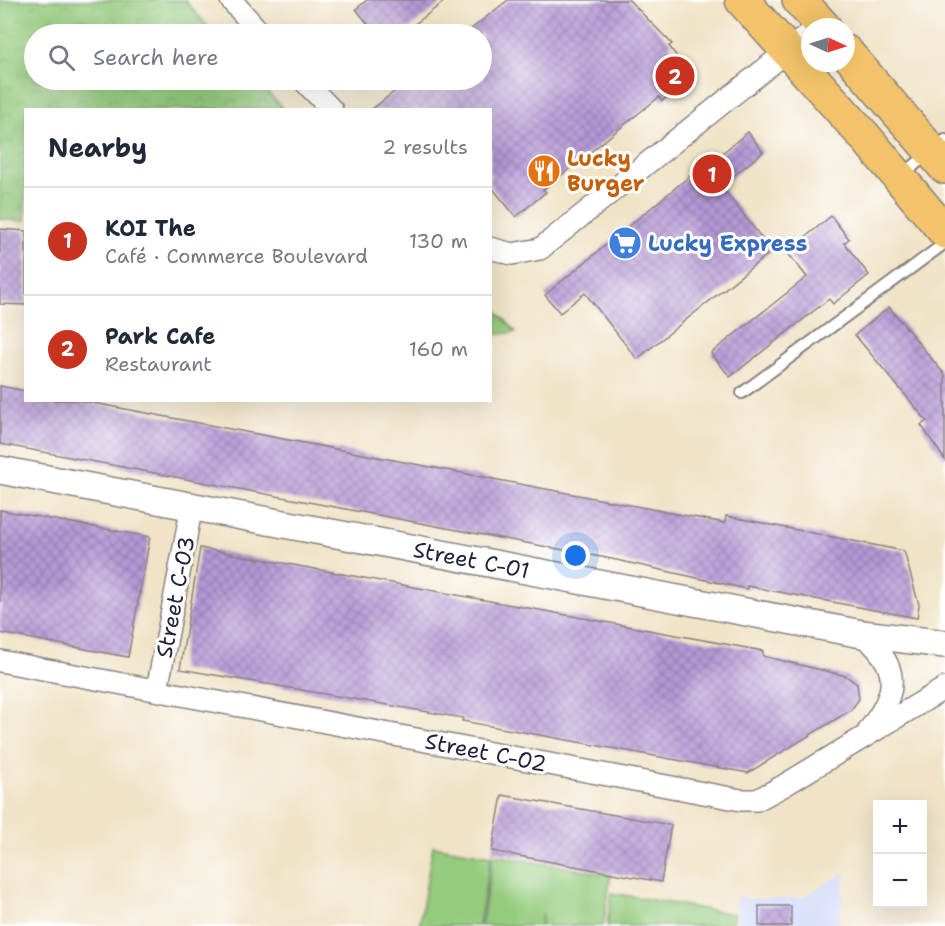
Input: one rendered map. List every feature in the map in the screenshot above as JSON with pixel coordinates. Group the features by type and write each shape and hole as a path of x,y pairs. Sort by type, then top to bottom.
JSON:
{"highway":[{"path":"742,0 801,27"},
{"path":"799,0 806,18"},
{"path":"855,62 941,153"},
{"path":"836,72 900,178 945,232"}],"street":[{"path":"231,0 252,24"},
{"path":"492,249 512,254 540,249 801,41"},
{"path":"313,90 330,108"},
{"name":"Street C-01","path":"0,470 862,634 945,644"},
{"name":"Street C-03","path":"157,690 192,505"},
{"path":"862,634 882,652 891,674 891,692 884,711 862,740"},
{"name":"Street C-02","path":"0,661 741,800 757,800 775,791 945,688"}],"lane":[{"path":"900,178 941,153"},
{"path":"742,393 945,243"}],"shaded area":[{"path":"846,872 839,926 737,926 736,896 750,899 801,898"}],"green space":[{"path":"0,0 185,0 205,24 24,24 24,90 265,90 283,108 24,108 24,221 0,219"},
{"path":"492,306 516,332 492,335"},
{"path":"433,846 491,856 479,926 419,926"},
{"path":"493,855 611,875 603,926 541,926 542,913 540,926 481,926"},
{"path":"612,893 734,914 732,926 607,926"}],"building":[{"path":"367,0 446,0 415,24 368,24 356,9"},
{"path":"508,0 629,0 672,44 669,46 692,77 662,101 659,97 543,190 546,192 516,217 492,187 492,108 374,108 396,90 492,90 492,24 478,24"},
{"path":"748,132 763,152 721,186 772,251 637,359 585,293 560,313 545,295 702,166 704,168"},
{"path":"831,216 849,239 844,243 869,275 833,304 829,299 730,377 711,353 807,277 787,252"},
{"path":"0,229 24,231 24,305 0,304"},
{"path":"889,307 945,375 945,460 921,425 927,421 855,335"},
{"path":"0,386 24,391 24,402 89,402 725,523 726,516 904,551 919,605 917,618 747,586 747,589 612,559 0,444"},
{"path":"0,510 150,537 128,657 0,633"},
{"path":"200,548 763,651 763,656 846,676 857,684 859,699 851,710 748,773 462,721 463,718 180,669"},
{"path":"502,795 671,825 661,882 492,851"},
{"path":"759,906 791,906 791,926 759,926"}],"place":[{"name":"Park Cafe","path":"675,76"},
{"name":"Lucky Burger","path":"544,171"},
{"name":"KOI The","path":"712,174"},
{"name":"Lucky Express","path":"625,243"}]}
